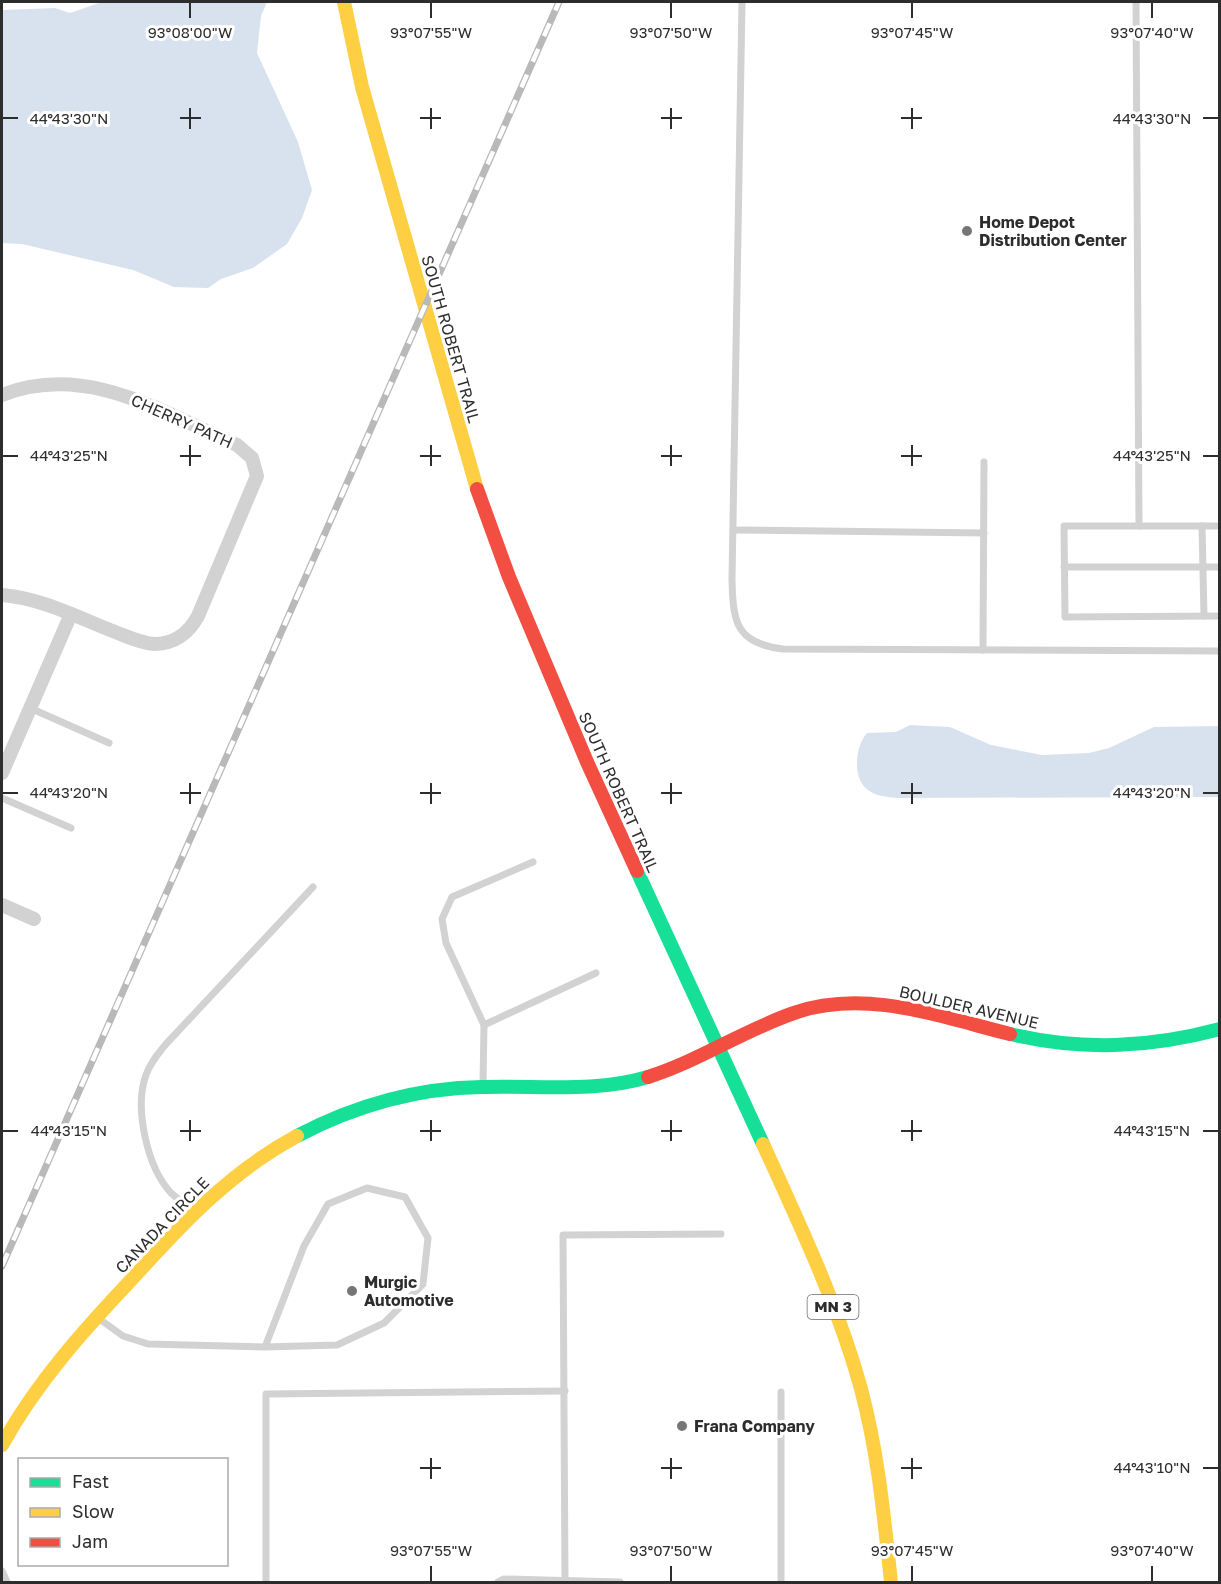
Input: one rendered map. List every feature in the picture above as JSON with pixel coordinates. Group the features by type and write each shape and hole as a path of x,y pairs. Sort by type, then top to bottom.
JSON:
{"main road":[{"name":"SOUTH ROBERT TRAIL","path":"344,2 362,87 457,420 488,520 526,619 586,762 804,1235 843,1332 861,1390 877,1464 891,1582"},
{"name":"BOULDER AVENUE","path":"718,1049 801,1010 845,1003 902,1007 1048,1042 1078,1046 1158,1043 1220,1029"},
{"name":"CANADA CIRCLE","path":"2,1445 42,1383 96,1316 194,1212 245,1168 296,1138 343,1116 405,1096 483,1087 622,1082 669,1070 718,1049"}],"street":[{"name":"CHERRY PATH","path":"2,395 42,384 95,386 129,397 237,445 252,458 257,470 256,483 198,616 181,636 165,643 139,641 71,615"},
{"path":"2,595 30,599 71,615 2,773"},
{"path":"2,905 34,919"}],"lane":[{"path":"742,2 732,603 737,620 751,642 762,647 783,650 1220,651"},
{"path":"1136,2 1138,526"},
{"path":"983,650 984,462"},
{"path":"1220,526 1064,526 1065,617 1220,616"},
{"path":"1202,526 1204,616"},
{"path":"733,530 984,533"},
{"path":"1064,567 1220,567"},
{"path":"30,708 109,743"},
{"path":"2,798 71,828"},
{"path":"483,1087 484,1024 446,943 442,919 452,897 533,862"},
{"path":"194,1212 171,1192 157,1172 146,1144 143,1120 145,1076 152,1061 166,1044 313,887"},
{"path":"484,1024 596,973"},
{"path":"96,1316 123,1335 148,1344 265,1347 337,1345 384,1323 423,1284 428,1238 405,1197 367,1188 328,1204 304,1246 265,1347"},
{"path":"565,1582 563,1235 721,1234"},
{"path":"266,1582 266,1394 565,1391"},
{"path":"781,1392 781,1582"},
{"path":"2,1571 7,1582"},
{"path":"498,1582 504,1579 620,1582"}],"shaded area":[{"path":"102,2 267,2 261,16 257,53 298,142 312,190 302,218 287,244 253,268 221,279 208,288 174,287 133,270 22,244 2,243 2,10 55,8 70,13"},
{"path":"910,725 950,727 991,745 1042,755 1089,753 1109,748 1154,727 1219,726 1219,797 896,798 871,792 863,785 857,771 858,754 863,739 867,733 896,732"}],"railway":[{"path":"2,1266 559,2"}],"traffic: fast":[{"path":"637,871 763,1144"},
{"path":"1010,1034 1063,1043 1115,1045 1167,1040 1220,1029"},
{"path":"297,1136 363,1108 410,1095 458,1088 586,1087 648,1077"}],"traffic: slow":[{"path":"344,2 362,87 477,489"},
{"path":"2,1445 30,1400 62,1358 169,1239 208,1200 250,1166 297,1136"},
{"path":"763,1144 804,1234 852,1358 867,1413 876,1461 891,1582"}],"traffic: jam":[{"path":"477,489 509,577 587,762 637,871"},
{"path":"648,1077 685,1063 775,1020 821,1006 848,1003 903,1008 1010,1034"}],"place":[{"name":"Home Depot Distribution Center","path":"967,231"},
{"name":"Murgic Automotive","path":"352,1291"},
{"name":"Frana Company","path":"682,1426"}]}
